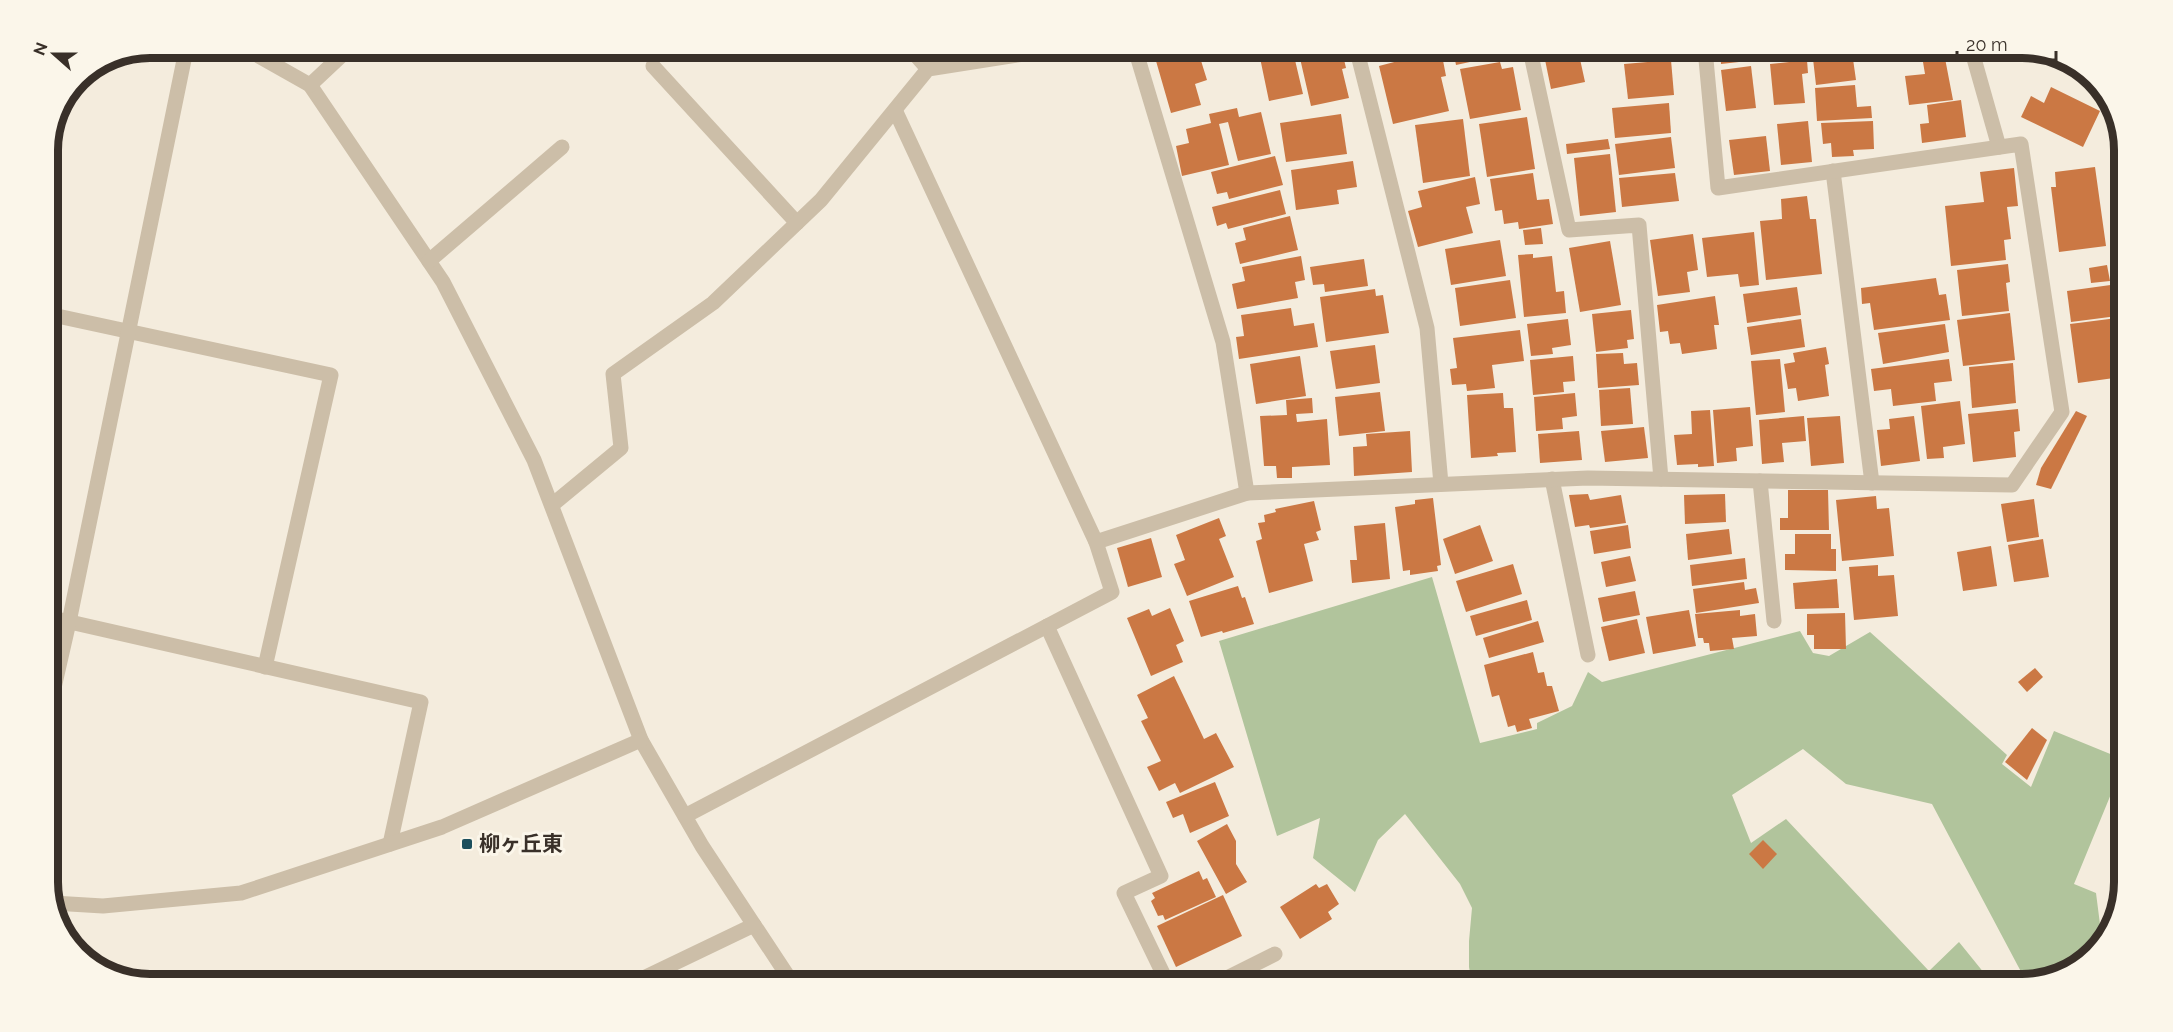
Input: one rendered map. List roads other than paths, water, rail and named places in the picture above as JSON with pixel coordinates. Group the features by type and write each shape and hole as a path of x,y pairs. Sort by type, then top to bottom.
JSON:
{"street":[{"path":"59,666 184,58"},
{"path":"262,58 310,84 443,282 534,460 641,740 702,846 786,974"},
{"path":"310,84 339,58"},
{"path":"918,58 928,69"},
{"path":"552,505 621,448 613,374 713,303 821,200 928,69 999,58"},
{"path":"1138,58 1223,342 1247,493"},
{"path":"1359,58 1427,328 1441,484"},
{"path":"1532,58 1569,230 1639,225 1661,478"},
{"path":"1096,542 1247,493 1552,479 1661,478 2012,485 2062,412 2021,144 1718,188 1706,58"},
{"path":"1974,58 1999,147"},
{"path":"653,66 797,223"},
{"path":"685,816 1112,592 1096,542 895,110"},
{"path":"429,261 562,147"},
{"path":"1833,171 1872,483"},
{"path":"59,317 331,375 265,667"},
{"path":"1552,479 1588,655"},
{"path":"1760,481 1774,621"},
{"path":"59,620 420,702 390,844"},
{"path":"1047,626 1161,876 1124,893 1163,974"},
{"path":"61,903 103,906 241,893 442,827 641,740"},
{"path":"652,974 754,925"},
{"path":"1235,974 1275,954"}],"place":[{"name":"柳ヶ丘東","path":"467,844"}]}
